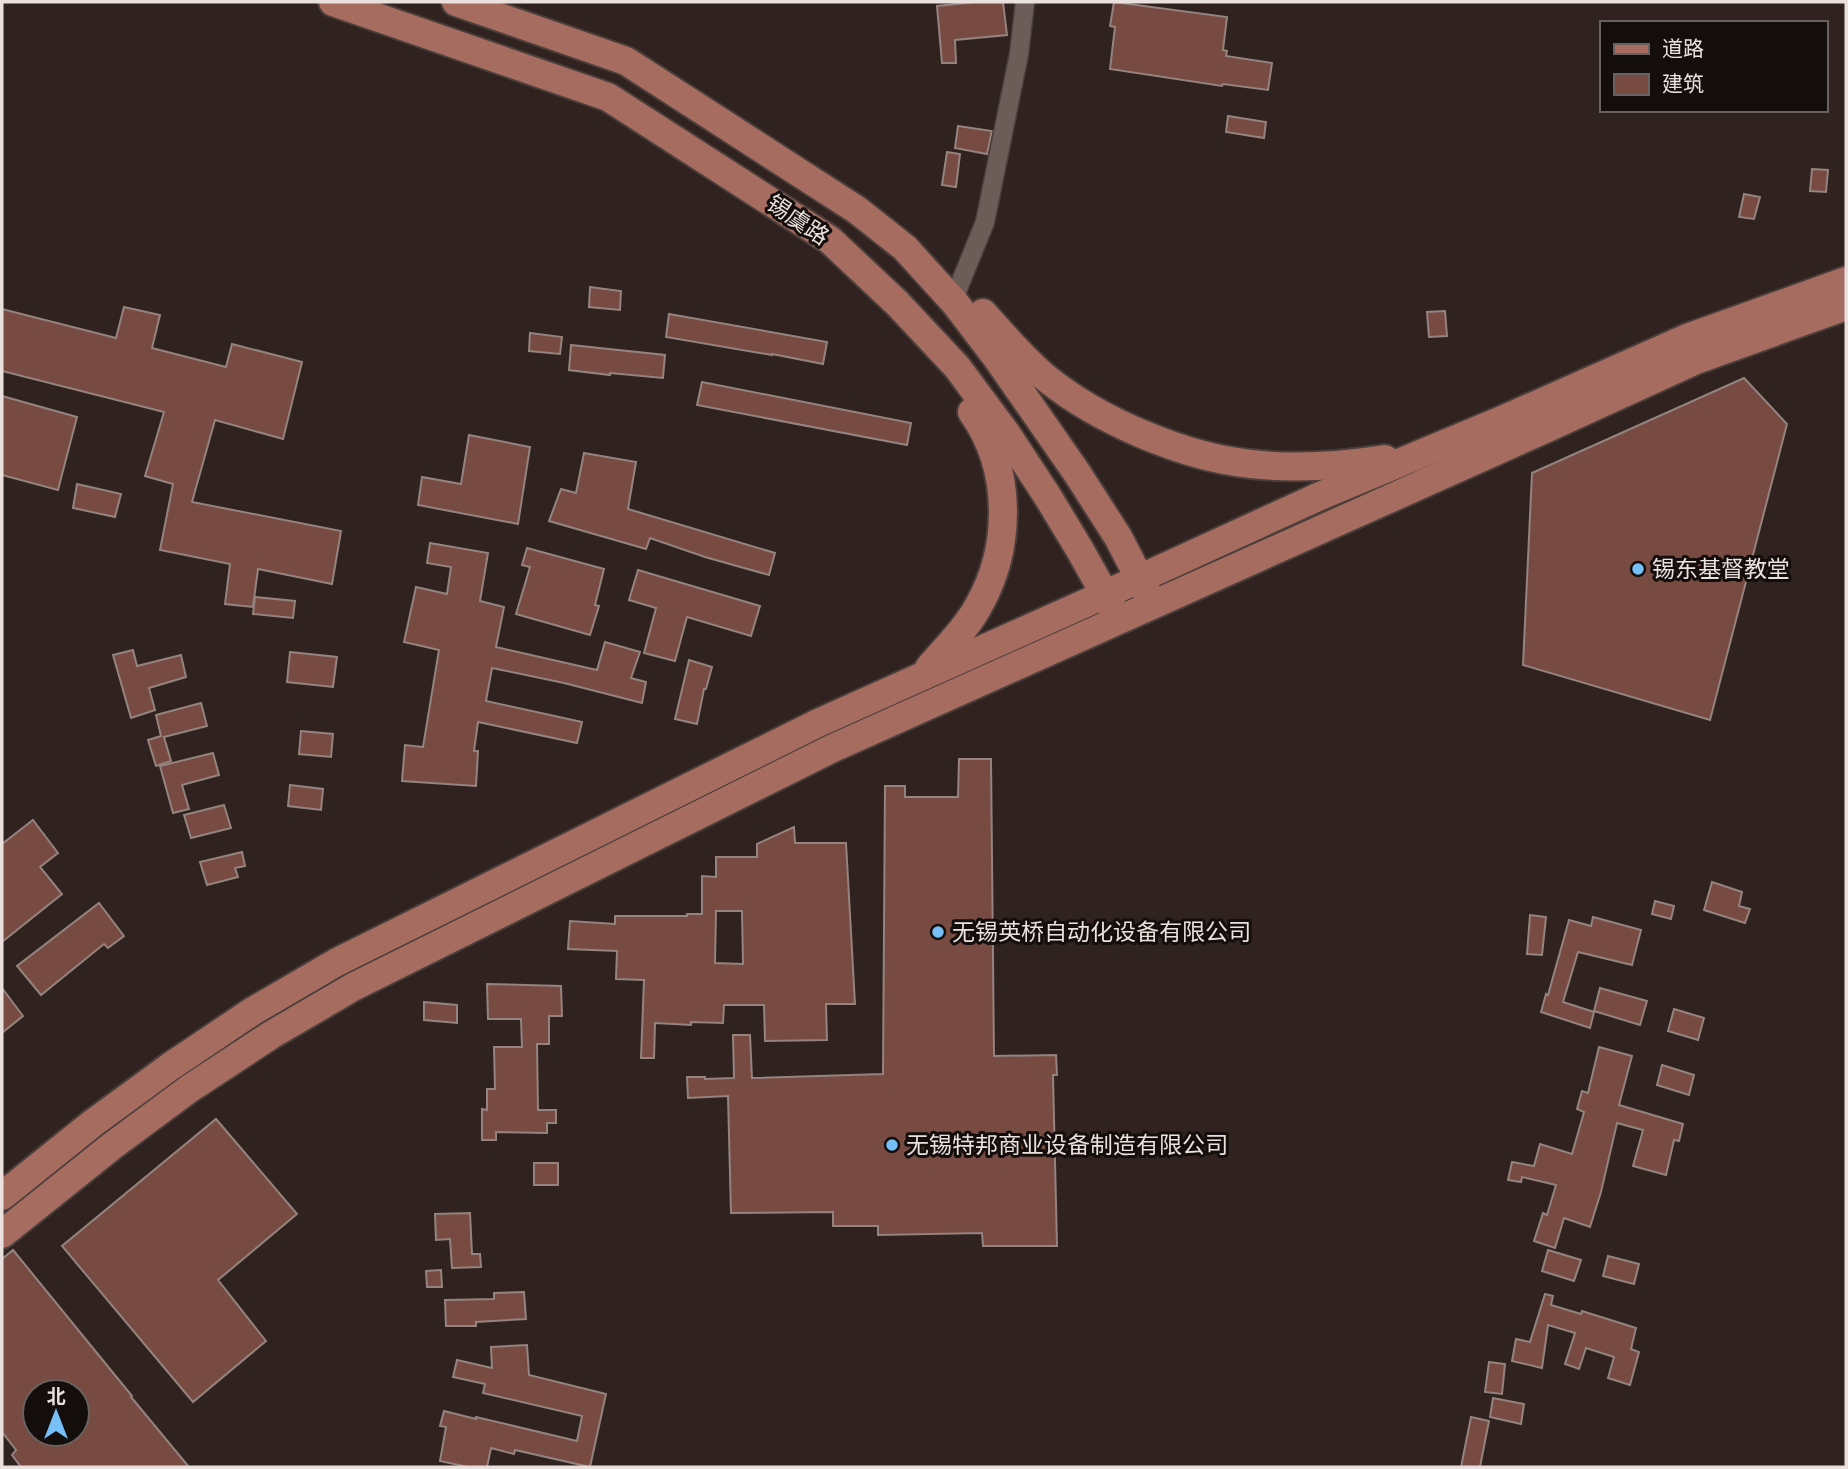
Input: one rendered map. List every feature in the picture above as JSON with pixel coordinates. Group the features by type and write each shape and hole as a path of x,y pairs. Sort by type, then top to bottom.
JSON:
{"main road":[{"name":"锡虞路","path":"333,2 608,97 830,240 897,303 957,367 1006,433 1048,497 1112,607"},
{"name":"锡虞路","path":"456,2 626,61 857,210 905,248 955,303 1077,473 1118,537 1152,605"},
{"path":"905,248 975,305 1046,378 1111,419 1161,442 1199,454 1250,464 1306,467 1425,452"},
{"path":"2,1234 112,1146 190,1089 271,1035 353,987 1112,607 1140,578 1320,496 1687,338 1846,281"},
{"path":"897,303 918,341 979,421 997,463 1003,495 1003,524 991,582 978,608 957,637 920,677"},
{"path":"2,1196 93,1123 171,1066 253,1011 337,962 818,723 920,677 1112,607 1152,605 1696,360 1846,306"}],"street":[{"path":"957,291 985,222 1026,2"}],"building":[{"path":"1003,2 1007,35 955,40 956,63 942,63 937,6"},
{"path":"1114,2 1227,17 1223,50 1227,51 1226,56 1272,63 1268,90 1110,69 1115,27 1110,26"},
{"path":"1228,116 1266,122 1264,138 1226,132"},
{"path":"958,126 992,131 987,154 955,148"},
{"path":"947,152 960,154 956,187 942,185"},
{"path":"1812,169 1828,170 1826,192 1810,191"},
{"path":"1744,194 1760,197 1754,219 1739,217"},
{"path":"590,287 621,291 620,310 589,307"},
{"path":"124,307 160,315 152,348 226,367 232,344 302,362 283,439 215,420 192,502 341,531 332,584 258,569 253,607 225,604 230,564 160,550 173,484 145,476 164,412 2,371 2,309 116,338"},
{"path":"1445,311 1447,336 1429,337 1427,312"},
{"path":"669,314 827,342 823,364 666,337"},
{"path":"530,333 562,337 560,354 529,351"},
{"path":"571,345 665,355 663,378 569,370"},
{"name":"锡东基督教堂","path":"1744,378 1787,424 1710,720 1523,665 1532,473"},
{"path":"702,382 911,423 907,445 697,405"},
{"path":"2,396 77,417 58,490 2,475"},
{"path":"469,435 530,447 518,524 418,505 422,477 461,484"},
{"path":"584,453 636,462 628,509 775,553 769,575 650,538 646,549 549,521 561,489 576,493"},
{"path":"77,484 121,494 115,517 73,508"},
{"path":"430,543 488,553 480,601 504,607 496,647 597,670 605,642 640,652 631,678 646,682 642,703 492,668 486,701 582,722 577,743 478,722 474,751 478,751 476,786 402,781 405,745 423,747 439,650 404,642 416,587 447,594 451,567 427,563"},
{"path":"527,548 604,569 595,605 599,606 590,635 516,614 530,567 522,565"},
{"path":"638,570 760,606 751,636 687,617 675,661 644,653 656,608 629,600"},
{"path":"255,597 295,601 293,618 253,614"},
{"path":"133,650 137,666 181,655 186,677 149,688 155,710 131,718 113,655"},
{"path":"290,652 337,657 333,687 287,682"},
{"path":"689,660 712,667 704,689 697,724 675,719"},
{"path":"201,703 207,726 164,737 171,761 156,766 148,740 161,736 156,715"},
{"path":"301,731 333,734 331,757 299,754"},
{"path":"213,753 219,775 182,785 189,809 173,813 160,766"},
{"name":"无锡特邦商业设备制造有限公司","path":"959,759 991,759 994,1056 1056,1055 1057,1075 1053,1075 1057,1246 983,1246 982,1233 878,1235 878,1226 833,1226 833,1212 731,1213 728,1096 688,1098 687,1077 734,1078 733,1035 750,1035 752,1078 883,1074 885,786 905,786 905,797 958,797"},
{"path":"290,785 323,789 321,810 288,806"},
{"path":"224,805 231,828 191,838 184,815"},
{"path":"33,820 58,853 40,867 62,894 2,942 2,844"},
{"path":"794,827 795,843 846,843 855,1004 826,1004 827,1040 765,1041 764,1005 724,1005 723,1023 655,1023 654,1058 641,1058 644,980 616,979 617,951 568,949 570,921 615,924 615,916 702,914 702,876 716,877 716,857 757,857 757,844","holes":["716,911 742,911 743,964 715,963"]},
{"path":"242,852 245,866 235,868 238,877 207,885 200,862"},
{"path":"1712,882 1742,892 1739,906 1750,909 1745,923 1704,910"},
{"path":"1655,901 1674,906 1671,919 1652,914"},
{"path":"99,903 124,936 108,948 104,944 41,995 17,966"},
{"path":"1530,915 1546,917 1542,955 1527,954"},
{"path":"1593,917 1641,930 1632,965 1578,952 1563,1002 1594,1012 1590,1028 1541,1012 1569,920 1591,926"},
{"path":"487,984 561,986 562,1016 549,1016 549,1044 537,1044 538,1110 556,1110 556,1123 547,1123 547,1133 496,1132 496,1140 482,1140 482,1109 487,1110 487,1089 495,1089 494,1047 522,1047 521,1019 488,1019"},
{"path":"2,988 23,1016 2,1033"},
{"path":"1600,988 1647,1001 1640,1025 1594,1011"},
{"path":"424,1002 457,1005 457,1023 424,1020"},
{"path":"1674,1009 1704,1018 1698,1040 1668,1031"},
{"path":"1599,1047 1632,1056 1619,1105 1683,1124 1679,1141 1674,1140 1666,1175 1633,1166 1643,1130 1617,1123 1590,1227 1564,1218 1555,1248 1534,1241 1543,1213 1547,1215 1556,1185 1522,1177 1521,1182 1508,1180 1512,1162 1534,1166 1540,1144 1572,1154 1584,1112 1577,1109 1582,1091 1588,1093"},
{"path":"1662,1065 1694,1075 1689,1095 1657,1085"},
{"path":"216,1119 297,1214 218,1280 266,1341 193,1402 62,1246"},
{"path":"534,1163 558,1163 558,1185 534,1185"},
{"path":"470,1213 472,1254 480,1254 481,1267 452,1268 450,1239 436,1240 435,1214"},
{"path":"13,1250 189,1467 21,1467 12,1455 16,1450 2,1432 2,1259"},
{"path":"1548,1250 1581,1260 1574,1281 1542,1271"},
{"path":"1608,1256 1639,1264 1634,1284 1603,1276"},
{"path":"441,1270 442,1287 427,1287 426,1271"},
{"path":"524,1292 526,1319 476,1322 476,1326 446,1326 445,1300 494,1299 494,1293"},
{"path":"1545,1294 1553,1296 1551,1305 1581,1314 1582,1311 1636,1328 1631,1349 1639,1352 1630,1385 1608,1378 1614,1357 1586,1348 1579,1369 1565,1364 1575,1333 1548,1325 1542,1368 1512,1361 1516,1339 1530,1342"},
{"path":"527,1345 529,1375 606,1394 590,1467 515,1450 514,1454 491,1448 487,1467 468,1467 440,1461 446,1427 440,1426 444,1411 577,1441 582,1416 483,1393 485,1384 453,1377 457,1360 492,1368 491,1347"},
{"path":"1489,1362 1505,1364 1502,1394 1485,1392"},
{"path":"1493,1398 1524,1404 1521,1424 1490,1417"},
{"path":"1471,1417 1489,1421 1480,1467 1461,1467"}],"place":[{"name":"锡东基督教堂","path":"1638,569"},
{"name":"无锡英桥自动化设备有限公司","path":"938,932"},
{"name":"无锡特邦商业设备制造有限公司","path":"892,1145"}]}
